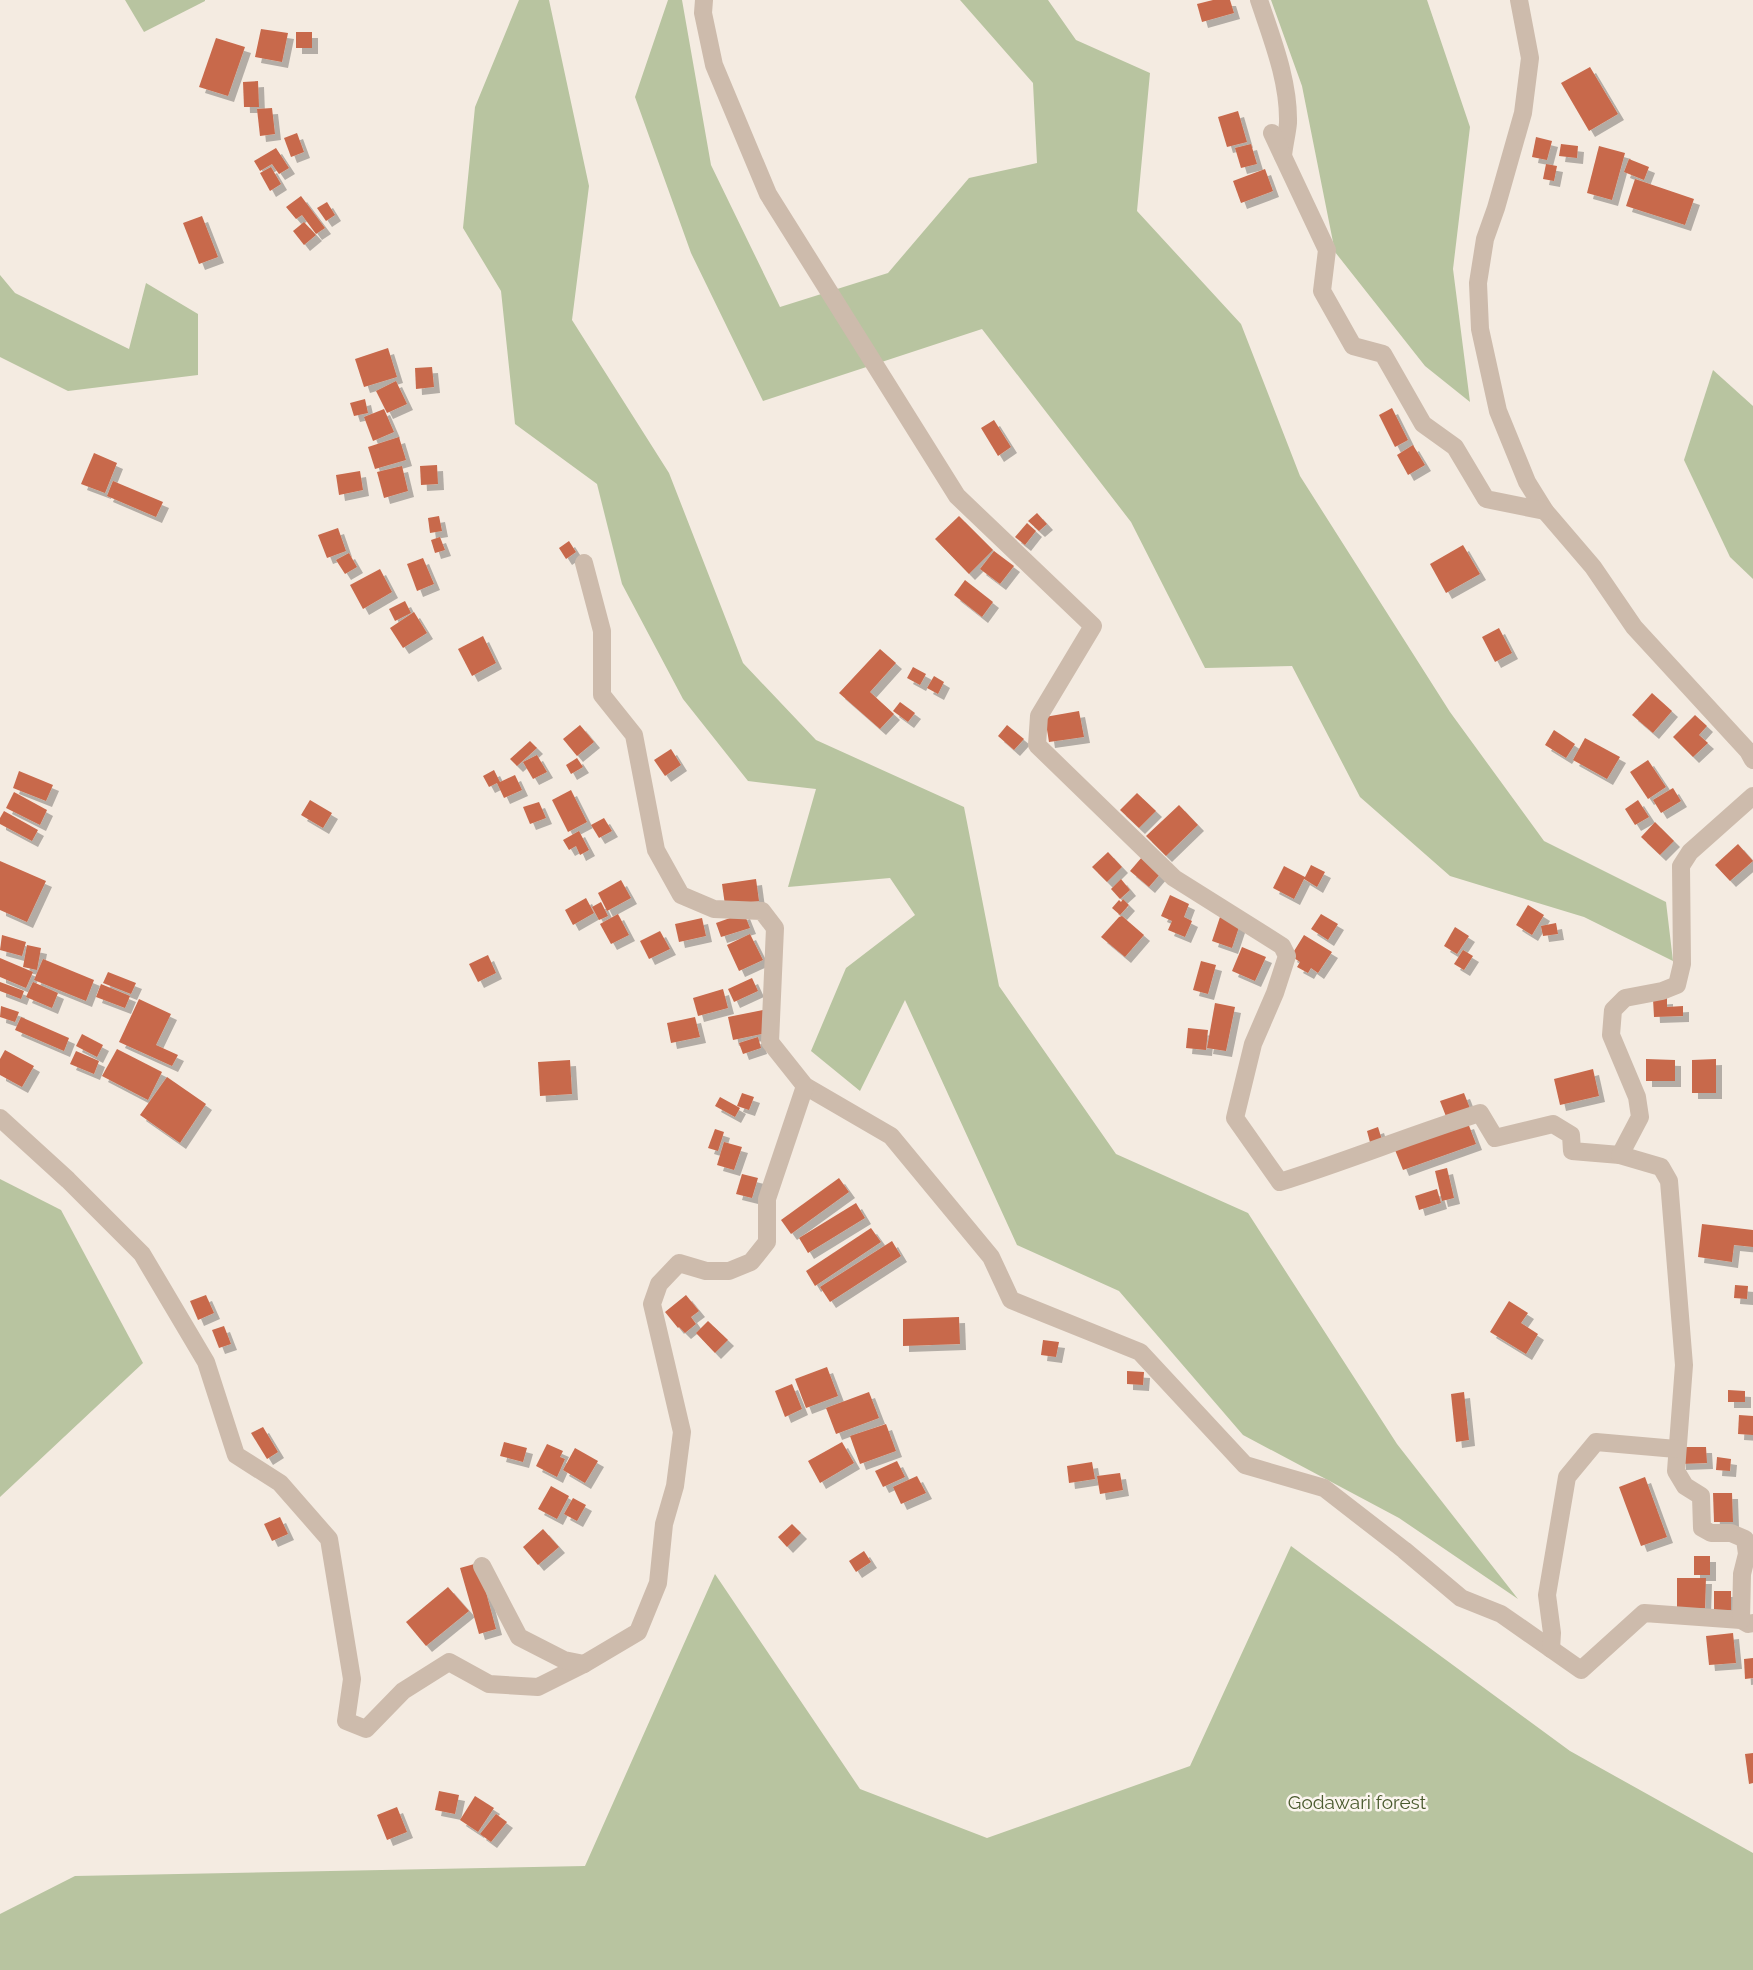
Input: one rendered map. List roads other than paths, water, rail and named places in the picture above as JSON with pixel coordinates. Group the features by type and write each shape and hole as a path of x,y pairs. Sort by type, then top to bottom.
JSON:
{"street":[{"path":"584,563 602,631 602,695 634,735 656,849 681,895 714,909 762,911 775,928 769,1042 805,1086 891,1136 991,1257 1011,1300 1140,1352 1245,1465 1324,1488 1461,1598 1501,1614 1581,1671 1644,1613 1747,1622 1742,1574 1747,1554 1745,1539 1731,1532 1711,1532 1702,1528 1701,1496 1685,1486 1676,1471 1684,1365 1669,1181 1661,1167 1620,1155 1572,1151 1570,1135 1553,1124 1495,1138 1480,1113 1280,1182 1234,1118 1253,1044 1275,993 1287,956 1282,946 1174,878 1037,745 1039,716 1093,626 957,496 768,194 714,65 703,13 704,0"},
{"path":"1259,0 1286,93 1288,123 1283,156"},
{"path":"1519,0 1530,58 1523,113 1485,239 1478,283 1480,329 1498,411 1527,482 1545,511 1593,567 1634,627 1748,751 1753,760"},
{"path":"1272,133 1327,250 1322,291 1353,346 1383,354 1423,425 1455,447 1486,499 1545,511"},
{"path":"1620,1155 1640,1117 1637,1097 1611,1035 1614,1010 1625,998 1662,991 1677,985 1682,964 1681,866 1690,852 1753,796"},
{"path":"0,1118 68,1180 142,1254 206,1362 236,1455 281,1483 329,1539 352,1679 346,1721 366,1730 403,1691 449,1662 489,1684 538,1687 638,1632 658,1583 664,1524 675,1486 682,1432 652,1304 659,1284 679,1262 706,1271 729,1271 751,1262 766,1242 766,1199 805,1086"},
{"path":"1551,1649 1552,1633 1547,1595 1567,1477 1596,1441 1676,1449"},
{"path":"482,1566 519,1637 564,1660 584,1664"}],"park label":[{"name":"Godawari forest","path":"1357,1802"}]}
